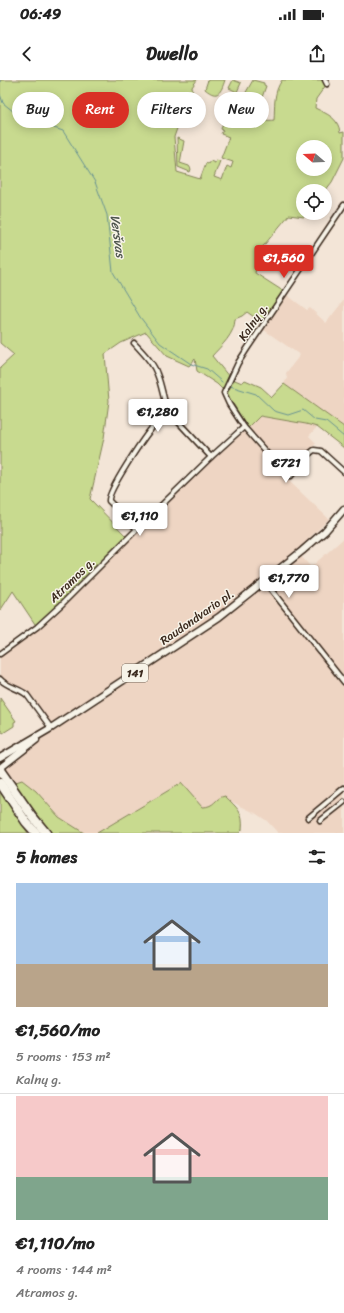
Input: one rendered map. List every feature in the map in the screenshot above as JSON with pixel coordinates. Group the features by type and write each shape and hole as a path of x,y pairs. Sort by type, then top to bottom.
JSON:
{"highway":[{"path":"0,769 32,833"},
{"path":"0,783 11,793 46,833"},
{"path":"26,822 36,833"}],"main road":[{"name":"Raudondvario pl.","path":"0,758 51,728 194,635 219,617 309,546 325,531 344,509"},
{"name":"Raudondvario pl.","path":"0,769 51,728"}],"street":[{"name":"Kalnų g.","path":"244,427 229,404 224,393 244,353 344,205"},
{"path":"134,343 151,362 157,374 168,411 211,457"},
{"path":"137,529 109,501 109,497 121,474 151,429 168,411"},
{"path":"244,427 287,476 291,476 314,450 319,450 344,472"},
{"name":"Atramos g.","path":"0,654 37,627 61,605 211,457 244,427"},
{"path":"265,582 344,682"},
{"path":"0,679 27,695 51,728"},
{"path":"308,818 344,788"},
{"path":"320,821 344,802"}],"shaded area":[{"path":"287,295 307,310 310,308 326,323 344,300 344,427 284,384 287,378 286,373 300,355 264,330"},
{"path":"260,416 317,427 309,436 316,443 290,473 290,482 329,519 296,551 311,567 344,538 344,833 278,833 267,821 255,813 232,802 225,796 210,807 202,807 181,783 97,833 84,833 59,817 36,791 22,780 13,783 0,761 0,758 50,728 27,695 3,682 0,684 0,654 37,627 137,529"}],"green space":[{"path":"0,80 197,80 192,87 193,92 137,92 137,128 177,128 174,137 177,172 200,179 206,163 208,164 210,161 215,163 216,160 220,161 214,177 222,180 227,166 231,168 233,162 221,158 229,137 221,134 223,130 221,128 269,128 269,120 274,120 277,90 282,80 323,80 326,85 316,99 315,108 332,117 339,128 340,133 344,132 344,158 330,184 296,184 296,216 289,215 260,250 255,273 283,291 261,322 247,312 235,319 233,330 230,335 212,356 230,378 242,383 245,380 261,387 272,397 284,384 344,427 344,448 317,427 306,424 260,416 248,428 227,394 217,384 197,371 195,359 189,366 167,356 146,332 121,343 105,354 109,401 104,438 90,499 128,538 37,627 13,591 0,611 0,368 14,355 0,343"},
{"path":"208,80 225,80 219,92 214,92 213,94 205,89"},
{"path":"233,80 241,83 237,92 229,88"},
{"path":"253,80 264,83 266,86 264,92 246,92"},
{"path":"177,138 184,141 180,163 189,166 191,169 190,172 178,167"},
{"path":"0,698 16,721 14,722 14,726 3,733 0,729"},
{"path":"22,780 36,791 59,817 84,833 52,833 13,783"},
{"path":"181,783 202,807 210,806 221,797 225,796 241,814 242,830 239,833 97,833"},
{"path":"0,792 28,833 0,833"}],"waterway":[{"name":"Veršvas","path":"0,94 3,103 19,116 63,131 95,182 107,215 113,272 140,317 160,343 191,364 207,369 222,382"},
{"name":"Veršvas","path":"230,386 256,394 274,411 288,415 303,410 315,420 326,422 344,437"}]}
